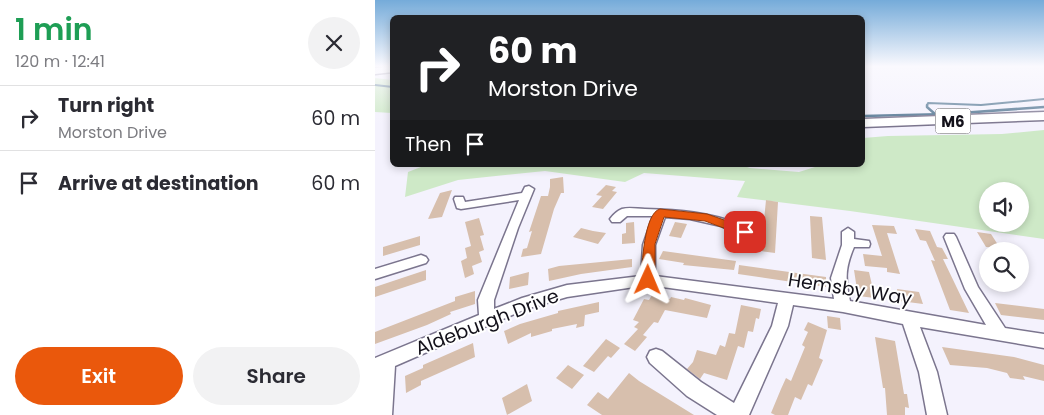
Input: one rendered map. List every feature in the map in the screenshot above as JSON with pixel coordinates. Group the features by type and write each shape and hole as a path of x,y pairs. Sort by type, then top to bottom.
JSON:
{"highway":[{"name":"M6","path":"865,123 1044,116"},
{"name":"M6","path":"865,130 958,128 1044,123"}],"street":[{"path":"460,206 527,192 486,300 487,319"},
{"path":"620,211 660,212 707,218 748,234 748,219"},
{"path":"648,280 649,244 660,212"},
{"path":"950,236 972,289 999,335"},
{"path":"843,306 838,278 847,237 864,244"},
{"path":"375,274 421,260"},
{"name":"Aldeburgh Drive","path":"382,415 381,364 522,304 567,291 648,280"},
{"name":"Hemsby Way","path":"648,280 843,306 999,335 1044,341"},
{"path":"656,357 694,389 737,415 780,326 787,298"},
{"path":"909,319 928,372 937,415"}],"green space":[{"path":"375,85 390,85 390,113 375,112"},
{"path":"1044,130 1044,239 996,232 1029,232 1029,182 979,182 979,230 737,197 745,181 644,173 625,182 545,171 535,172 458,180 405,197 408,172 421,167 747,167 799,172 815,167 865,167 865,138 1002,134"}],"building":[{"path":"563,177 564,193 561,193 554,209 541,254 521,257 523,249 527,248 532,231 529,232 541,196 548,196 550,179"},
{"path":"606,185 616,187 612,191 617,192 603,209 592,207 602,196 596,195"},
{"path":"452,190 442,217 428,219 440,193"},
{"path":"766,200 778,202 775,253 761,251"},
{"path":"810,216 822,217 826,260 812,258"},
{"path":"479,218 484,235 480,236 484,250 479,252 482,262 472,266 474,274 465,278 461,261 467,258 465,248 471,246 465,222"},
{"path":"634,222 635,243 622,244 622,234 626,233 626,223"},
{"path":"675,222 687,224 681,238 669,236"},
{"path":"872,225 894,226 897,234 887,233 900,274 887,272 887,268 865,266 863,254 882,256"},
{"path":"581,228 606,233 598,244 573,237"},
{"path":"915,229 930,231 937,247 942,248 948,259 943,259 969,313 950,310 931,260 935,261 926,241 920,240"},
{"path":"977,232 991,234 996,242 983,242"},
{"path":"420,236 420,245 383,256 383,247"},
{"path":"663,251 736,261 734,270 683,265 684,263 659,259"},
{"path":"632,259 632,267 581,274 549,281 548,269 559,266"},
{"path":"739,265 826,277 826,287 738,274"},
{"path":"426,270 426,280 375,297 375,287"},
{"path":"854,270 869,272 875,298 858,296"},
{"path":"529,272 528,285 509,289 510,277"},
{"path":"897,289 919,292 923,304 900,301"},
{"path":"475,291 475,304 450,312 451,314 427,325 375,344 375,332 455,301 455,297"},
{"path":"652,295 670,299 671,297 684,300 685,298 711,305 707,318 665,310 658,323 654,322 643,335 647,337 635,351 624,344 638,329 634,327 639,322 633,320 644,299 649,300"},
{"path":"599,302 599,312 585,315 584,326 576,328 577,324 552,329 552,331 531,337 531,333 508,344 504,331 520,324 558,313 558,311"},
{"path":"995,303 1044,309 1044,320 1001,315"},
{"path":"741,305 761,309 759,319 756,318 753,332 748,331 744,348 738,346 727,380 704,373 700,379 687,369 693,362 697,350 716,355 720,345 725,347 729,333 735,334"},
{"path":"827,316 840,318 841,330 828,328"},
{"path":"808,322 827,330 819,358 823,360 812,386 808,384 801,400 795,397 788,415 775,415 771,413 781,389 786,378 791,381 805,347 802,345 808,332 804,330"},
{"path":"875,337 895,341 904,394 907,394 909,408 905,407 905,415 887,415 885,388 883,388"},
{"path":"606,339 620,348 611,358 608,356 594,372 583,366"},
{"path":"473,343 475,357 421,381 421,385 406,393 405,376 423,368 423,365"},
{"path":"942,347 1014,357 1044,365 1044,381 1023,376 1025,380 1010,378 1007,373 987,368 950,365"},
{"path":"568,365 584,375 572,389 556,378"},
{"path":"629,373 694,415 602,415 587,405 598,392 608,399"},
{"path":"527,384 532,401 507,415 502,398"}],"waterway":[{"path":"378,85 390,87"},
{"path":"927,106 928,103 981,105 1044,99"},
{"path":"927,106 935,114"},
{"path":"865,116 947,114 1044,107"}],"route":[{"path":"648,280 649,244 660,212 707,218 745,232"}]}
